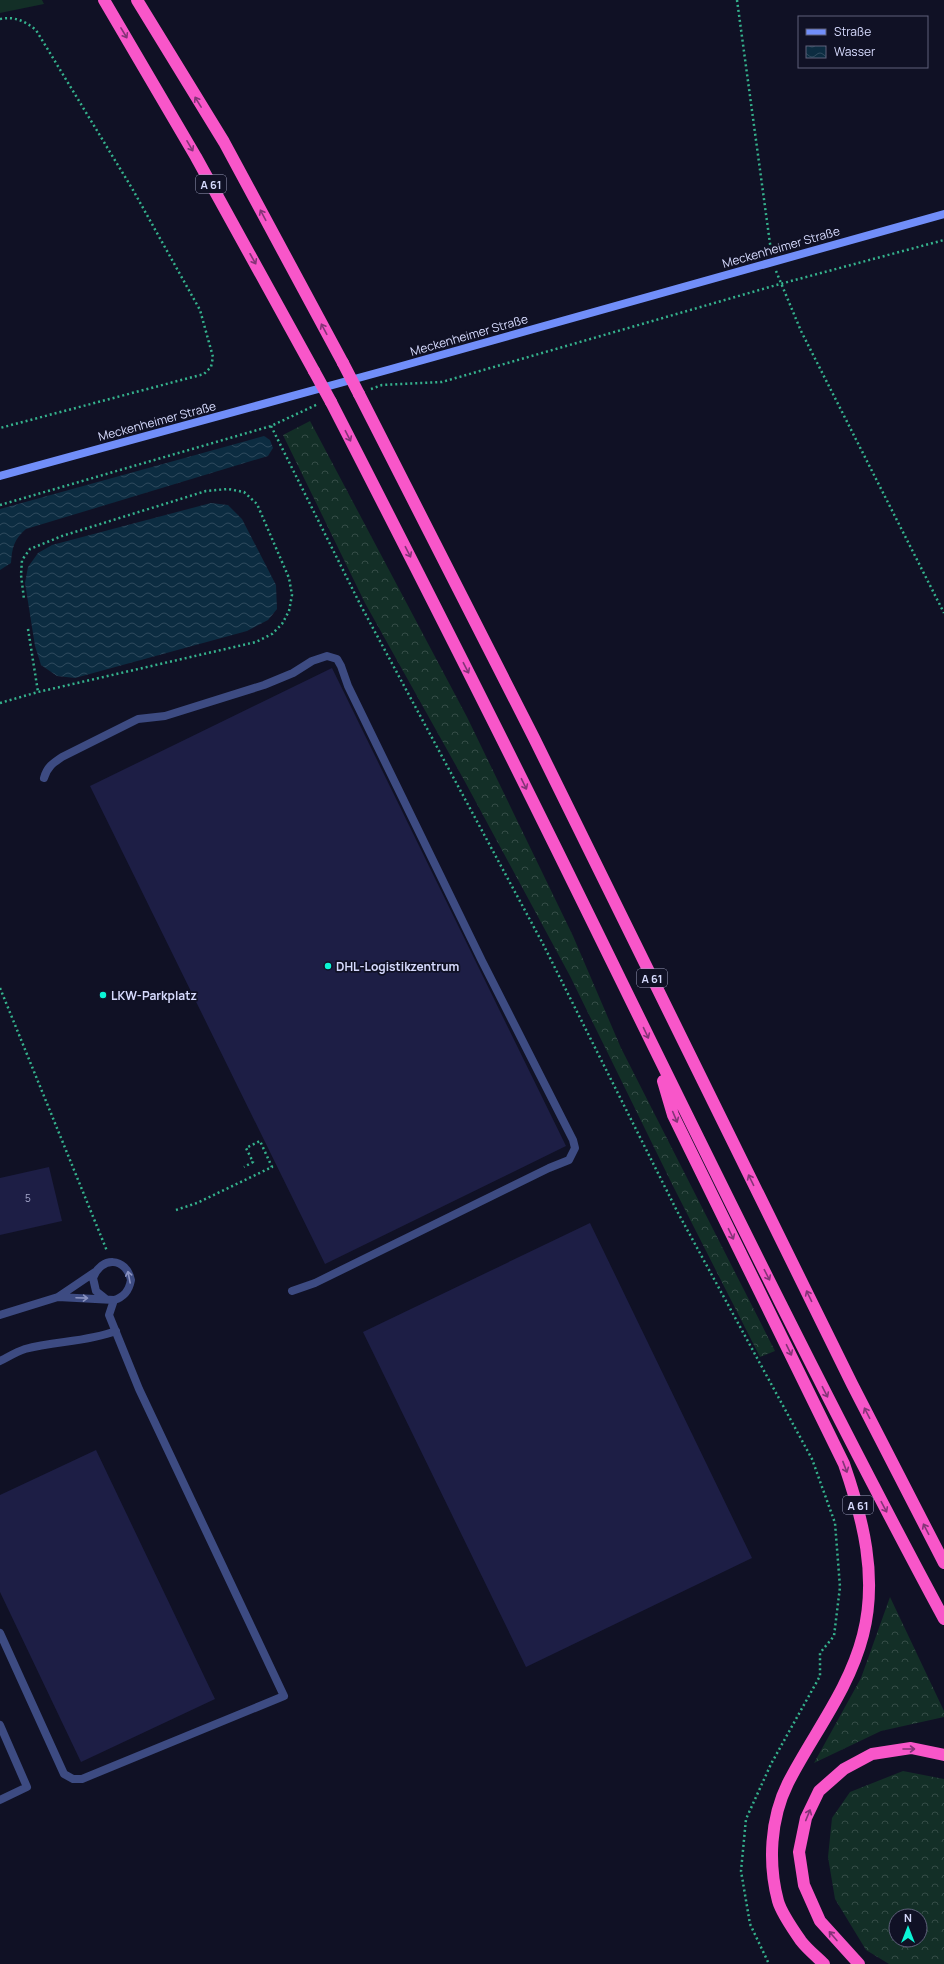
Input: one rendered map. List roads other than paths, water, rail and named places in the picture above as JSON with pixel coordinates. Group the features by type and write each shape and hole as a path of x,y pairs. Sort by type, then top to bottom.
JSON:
{"highway":[{"name":"A 61","path":"104,0 196,157 314,371 327,402 510,755 655,1053 866,1474 944,1619"},
{"name":"A 61","path":"137,0 224,142 343,363 363,392 852,1384 944,1563"},
{"name":"A 61","path":"655,1053 673,1115 844,1464 858,1504 867,1549 869,1592 863,1635 846,1683 787,1784 775,1821 771,1861 779,1902 801,1942 824,1964"},
{"path":"859,1964 820,1921 804,1885 799,1852 806,1818 819,1791 844,1769 872,1754 910,1748 944,1755"}],"main road":[{"name":"Meckenheimer Straße","path":"0,476 944,214"}],"street":[{"path":"44,778 46,771 51,764 62,757 138,719 165,716 264,685 293,673 312,660 327,656 336,659 341,666 348,686 482,961 573,1140 575,1148 569,1160 549,1168 315,1283 292,1290"},
{"path":"0,1315 58,1297 95,1272 104,1264 113,1262 121,1264 126,1268 131,1280 126,1294 110,1300 58,1297"},
{"path":"95,1272 93,1278 96,1291 110,1300"},
{"path":"0,1633 64,1774 73,1778 82,1779 284,1696 139,1390 109,1314 110,1300"},
{"path":"0,1361 23,1350 42,1345 101,1336 116,1331"},
{"path":"0,1725 27,1787 0,1800"}],"water":[{"path":"264,436 270,440 273,448 268,456 26,529 14,544 11,563 0,570 0,509"},
{"path":"211,503 228,505 242,519 276,585 277,609 268,620 247,631 75,678 57,676 41,665 35,646 25,583 28,567 38,553 52,545"}],"place":[{"name":"DHL-Logistikzentrum","path":"328,966"},
{"name":"LKW-Parkplatz","path":"103,995"}]}
